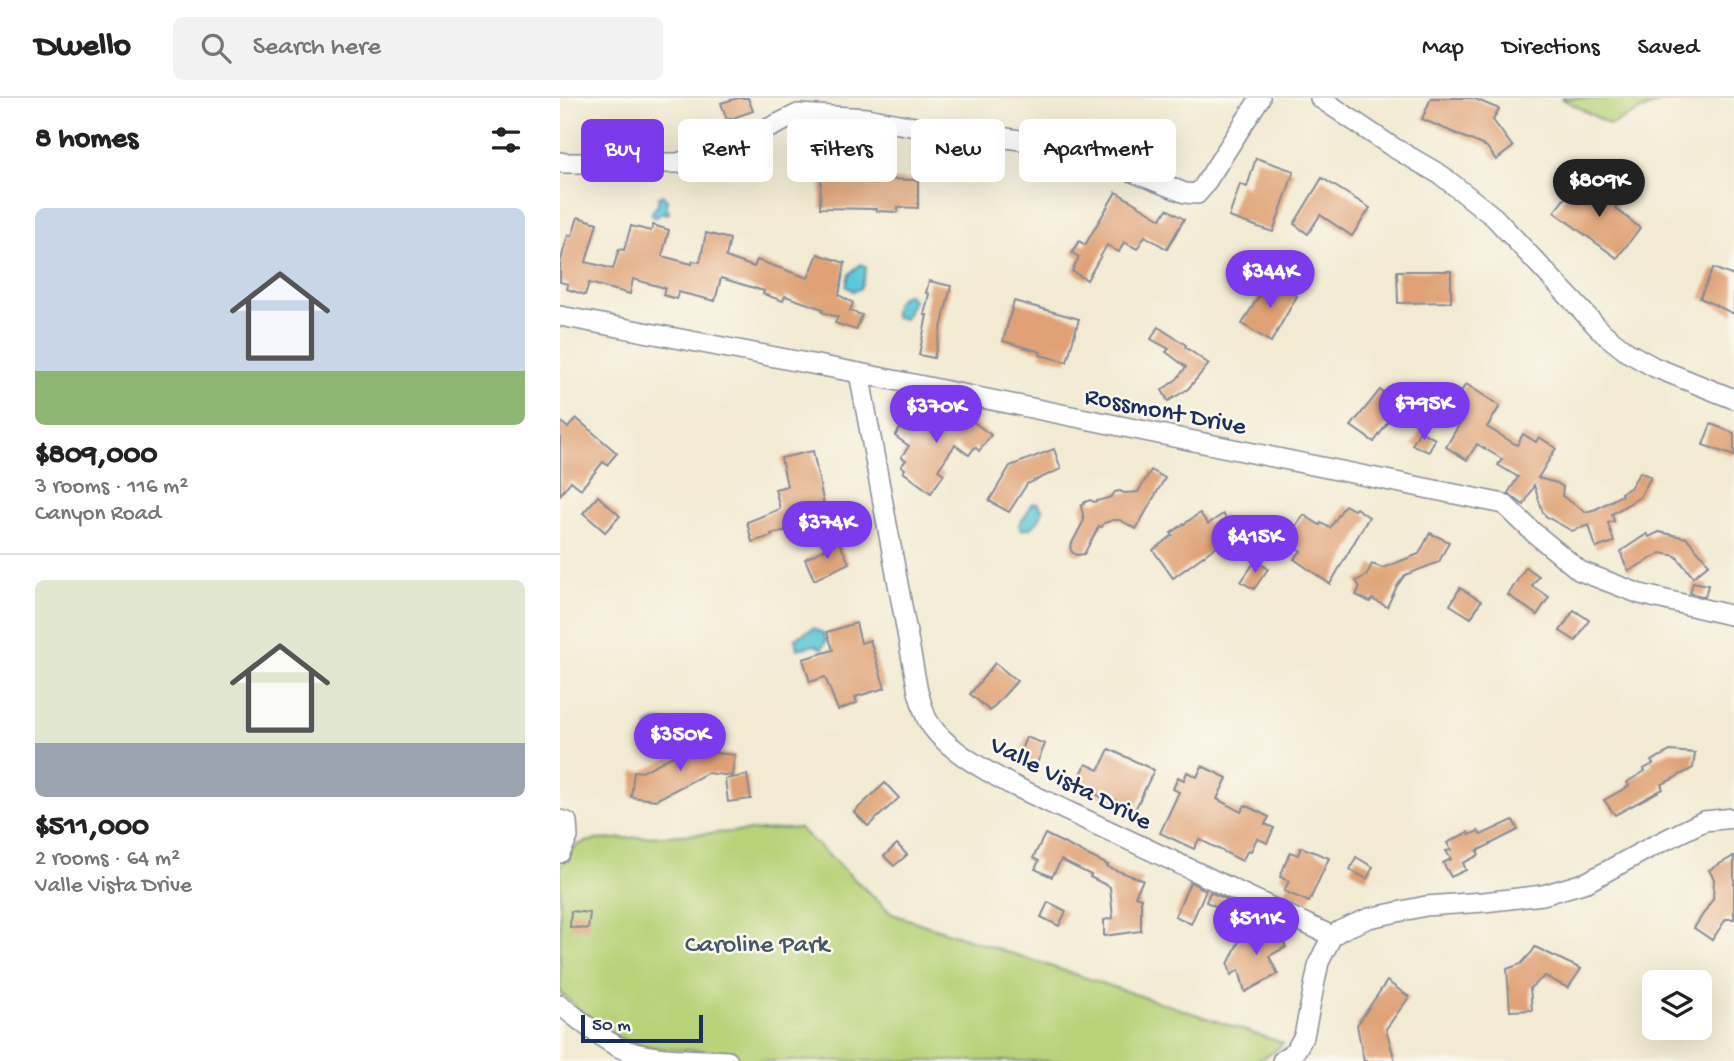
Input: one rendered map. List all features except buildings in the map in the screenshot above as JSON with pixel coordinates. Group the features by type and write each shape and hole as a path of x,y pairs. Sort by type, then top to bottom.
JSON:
{"street":[{"path":"560,162 678,163 742,141 798,114 867,118 958,135 999,137 1070,147 1185,193 1197,194 1260,98"},
{"path":"1320,98 1391,146 1441,175 1494,217 1603,333 1627,352 1654,367 1734,399"},
{"name":"Rossmont Drive","path":"560,316 859,373 1504,504 1580,572 1640,594 1734,616"},
{"name":"Valle Vista Drive","path":"859,373 918,692 928,720 938,734 958,751 1010,784 1332,936"},
{"path":"1282,1061 1296,1049 1304,1036 1319,962 1332,936 1369,918 1426,906 1543,895 1587,881 1704,821 1734,818"},
{"path":"560,853 568,837 563,821"},
{"path":"560,1005 620,1048 647,1056 728,1061"}],"green space":[{"path":"1561,98 1668,98 1610,125"},
{"name":"Caroline Park","path":"799,828 892,914 1283,1043 1256,1061 734,1061 735,1052 658,1048 616,1036 560,993 560,867 574,848 595,840"}],"water":[{"path":"662,195 667,200 666,207 669,212 655,218 651,214"},
{"path":"861,264 866,267 863,281 860,289 853,291 846,286 849,274"},
{"path":"907,294 913,300 909,310 904,319 896,318 896,305 901,297"},
{"path":"1037,503 1043,510 1038,521 1032,527 1021,529 1019,524 1031,504"},
{"path":"814,628 824,634 826,641 822,649 815,645 797,649 795,638"},
{"path":"656,721 673,723 676,726 674,732 651,737 647,730 649,724"}]}
